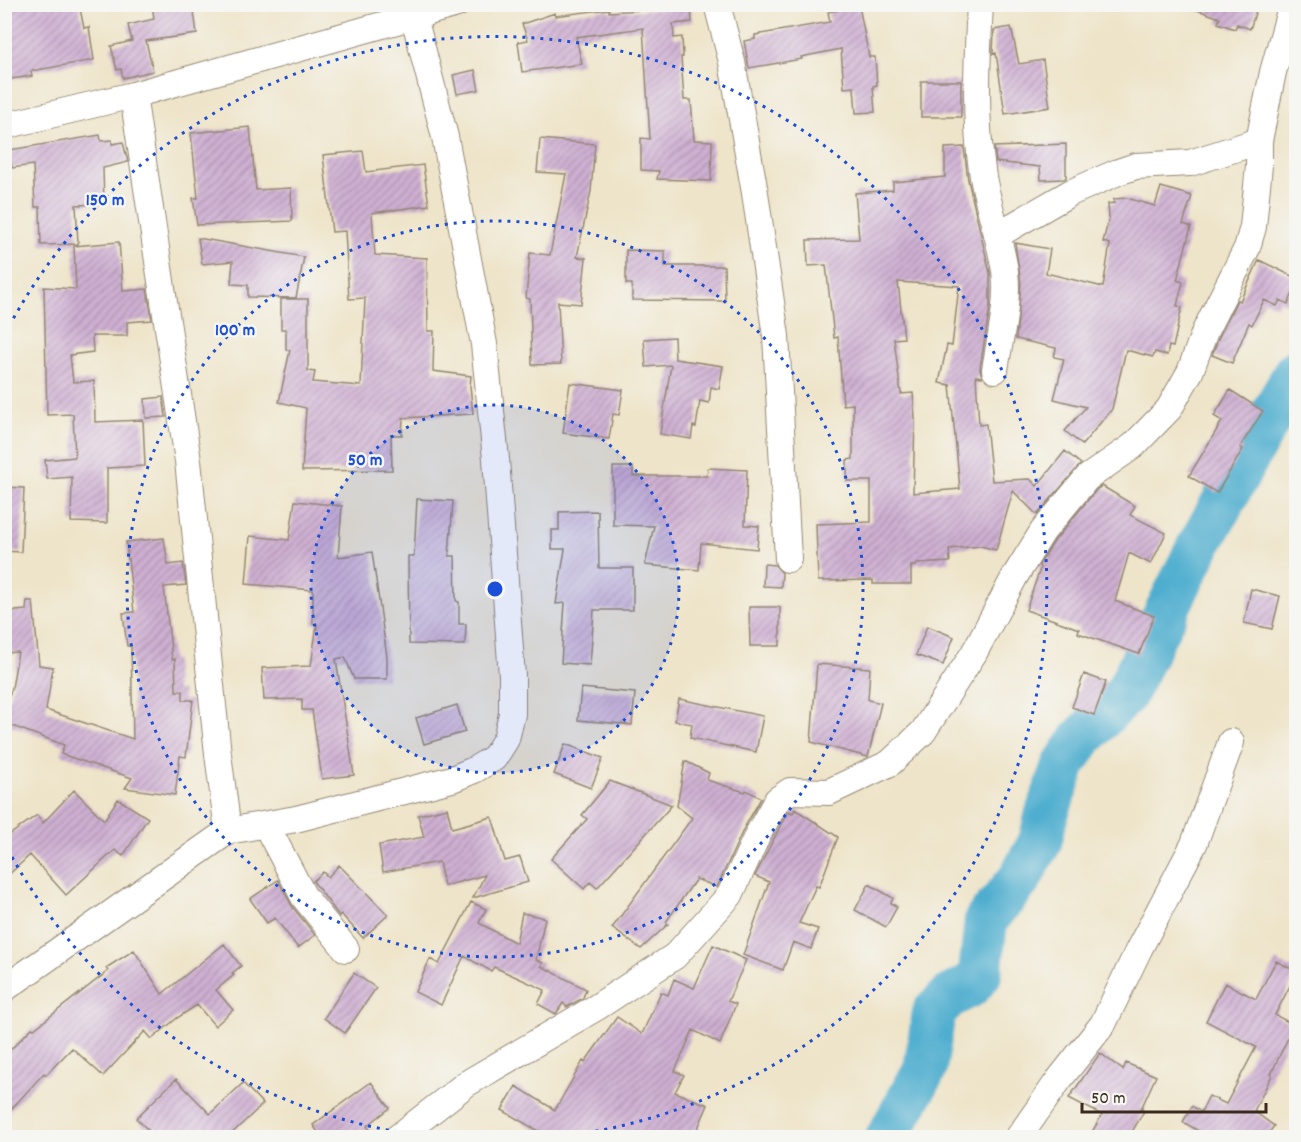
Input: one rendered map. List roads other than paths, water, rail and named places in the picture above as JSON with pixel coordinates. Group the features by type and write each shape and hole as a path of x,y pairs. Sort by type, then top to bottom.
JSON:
{"street":[{"path":"4,126 133,95 456,4"},
{"path":"717,4 732,62 776,336 788,559"},
{"path":"980,4 976,70 979,138 983,178 1005,272 1006,308 995,370"},
{"path":"397,1137 466,1084 597,1007 675,956 730,896 758,834 777,800 790,791 829,792 890,763 923,732 974,653 1015,576 1043,531 1087,478 1133,446 1169,409 1190,372 1205,331 1247,248 1253,227 1259,141 1273,72 1292,4"},
{"path":"4,989 228,831 266,825 452,779 494,758 506,739 512,714 512,676 497,471 484,344 445,137 414,17"},
{"path":"133,95 188,461 228,831"},
{"path":"997,235 1070,193 1118,172 1136,166 1190,163 1259,141"},
{"path":"1018,1137 1103,1024 1194,844 1232,742"},
{"path":"266,825 304,897 346,950"}],"waterway":[{"path":"887,1138 925,1069 934,1012 950,996 970,986 980,974 986,920 1019,880 1040,842 1047,813 1065,763 1082,738 1126,693 1198,547 1296,371"}]}
